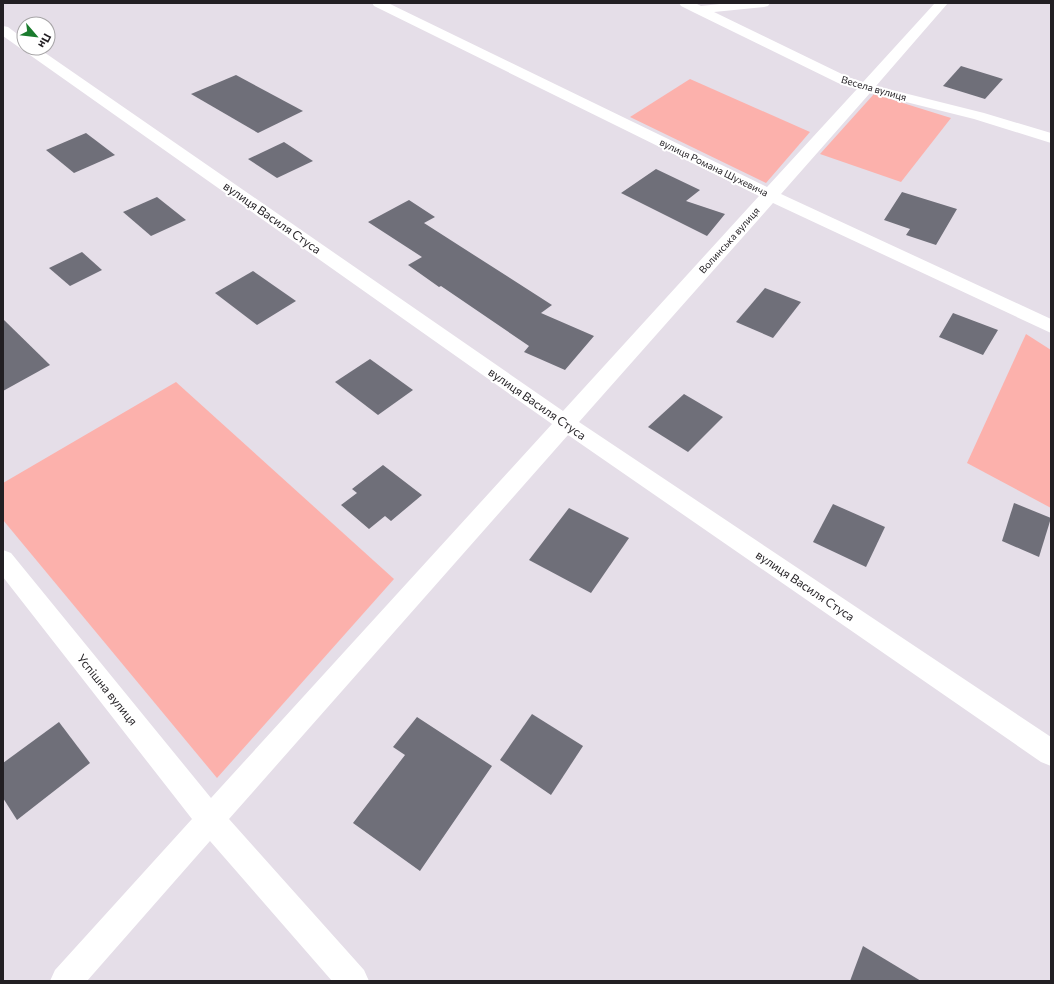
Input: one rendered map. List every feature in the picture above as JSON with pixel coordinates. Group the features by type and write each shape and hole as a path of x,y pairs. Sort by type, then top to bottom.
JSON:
{"street":[{"name":"вулиця Романа Шухевича","path":"378,3 770,195 1051,327"},
{"name":"Весела вулиця","path":"685,3 843,80 979,116 1051,138"},
{"path":"699,10 764,3"},
{"name":"Волинська вулиця","path":"66,981 865,87 942,3"},
{"path":"3,30 16,39"},
{"name":"вулиця Василя Стуса","path":"40,56 565,423 1051,753"},
{"name":"Успішна вулиця","path":"3,560 211,820 353,981"}],"shaded area":[{"path":"690,79 810,132 766,183 630,117"},
{"path":"874,94 951,118 901,182 820,154"},
{"path":"1026,334 1051,350 1051,508 967,463"},
{"path":"176,382 394,579 217,778 3,520 3,483"}],"building":[{"path":"961,66 1003,79 985,99 943,86"},
{"path":"236,75 303,111 258,133 191,94"},
{"path":"86,133 115,155 74,173 46,150"},
{"path":"284,142 313,161 277,178 248,159"},
{"path":"656,169 700,190 686,201 725,214 707,236 621,193"},
{"path":"902,192 957,209 936,245 906,235 910,229 884,220"},
{"path":"157,197 186,220 151,236 123,212"},
{"path":"409,200 435,217 424,223 552,305 541,313 594,336 565,370 524,352 529,346 408,265 422,257 368,222"},
{"path":"82,252 102,270 70,286 49,268"},
{"path":"253,271 296,301 257,325 215,293"},
{"path":"765,288 801,302 773,338 736,322"},
{"path":"953,313 998,330 983,355 939,337"},
{"path":"3,319 50,365 3,391"},
{"path":"370,359 413,390 378,415 335,382"},
{"path":"684,394 723,417 688,452 648,427"},
{"path":"383,465 422,495 391,521 385,516 369,529 341,505 357,493 352,489"},
{"path":"1014,503 1051,518 1039,557 1002,541"},
{"path":"833,504 885,527 866,567 813,542"},
{"path":"569,508 629,538 591,593 529,560"},
{"path":"532,714 583,746 551,795 500,760"},
{"path":"417,717 492,766 420,871 353,823 405,755 393,747"},
{"path":"59,722 90,763 17,820 3,798 3,763"},
{"path":"863,946 921,981 850,981"}]}
